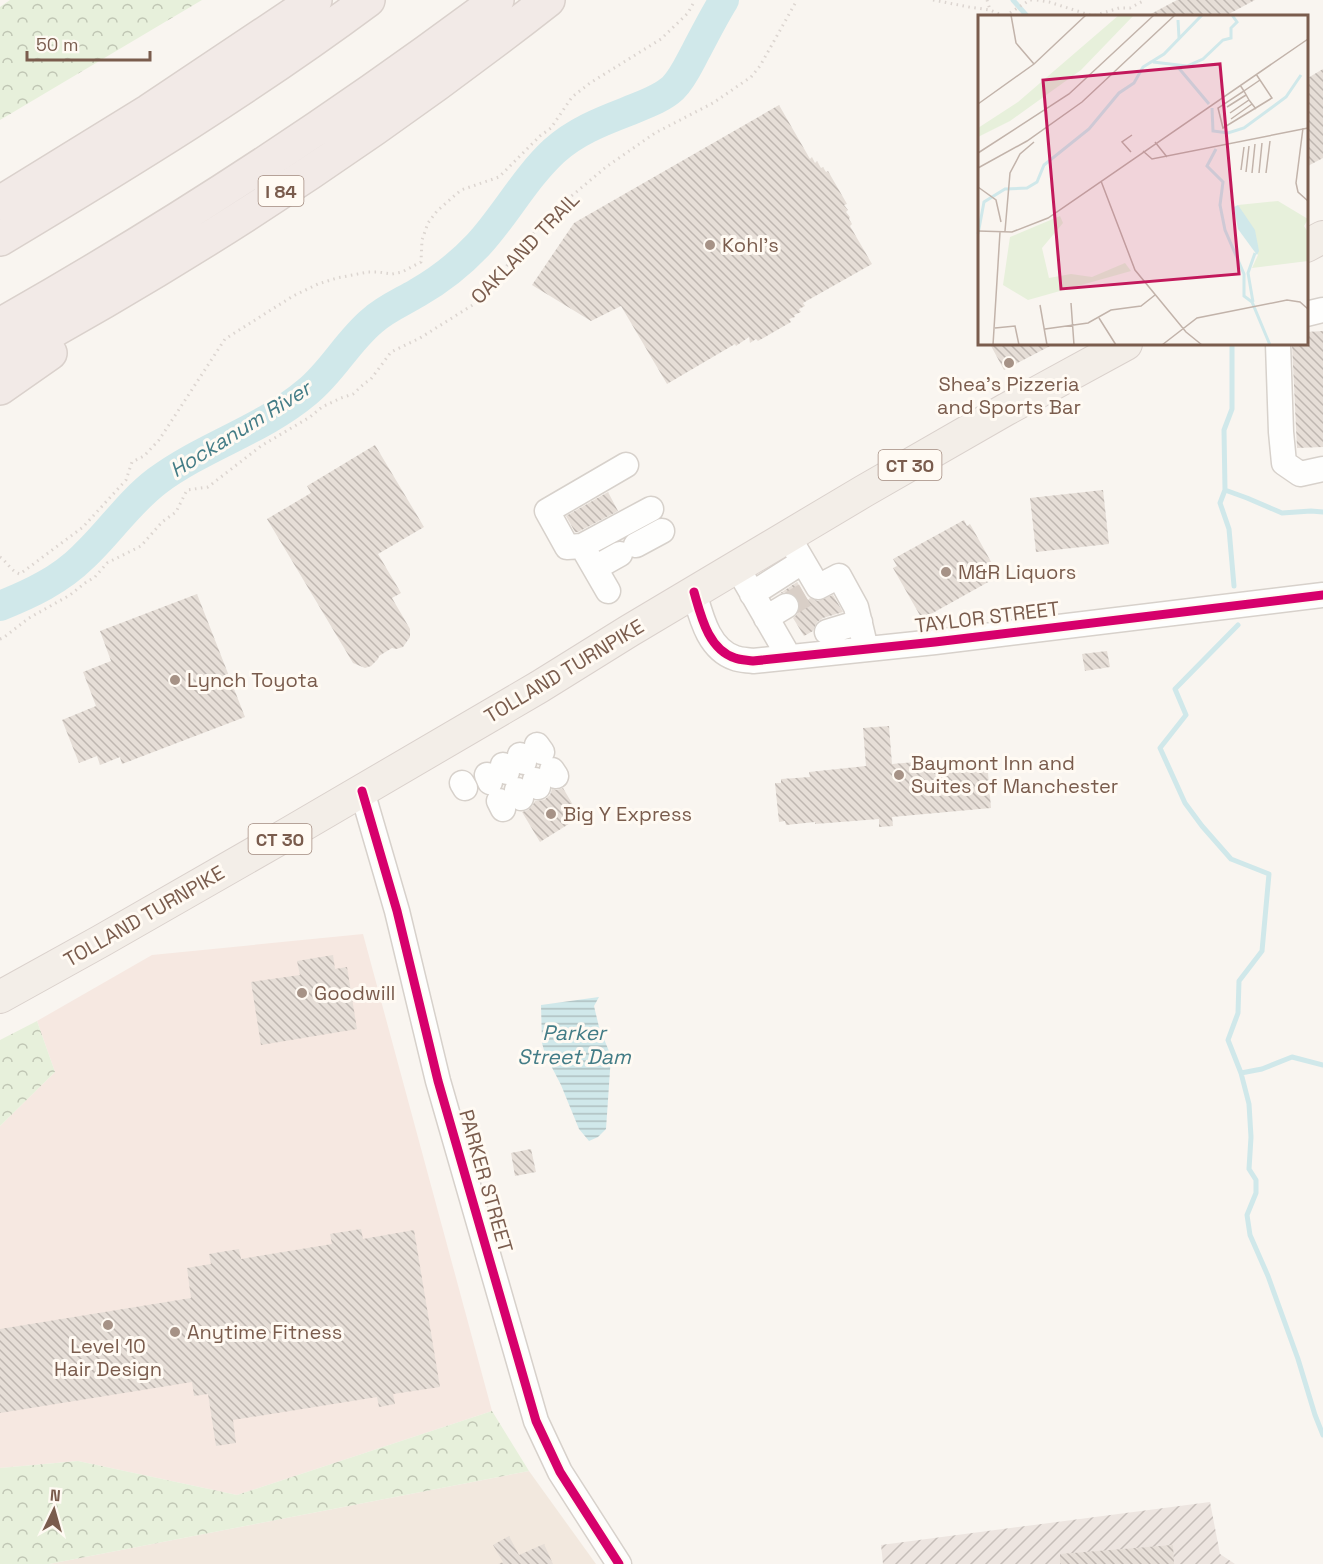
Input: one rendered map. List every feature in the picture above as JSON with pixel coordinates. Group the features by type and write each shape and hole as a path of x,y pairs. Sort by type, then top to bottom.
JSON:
{"highway":[{"path":"0,203 149,111 315,0"},
{"path":"0,238 193,120 297,51 368,0"},
{"path":"0,325 84,277 211,199 357,102 497,0"},
{"name":"I 84","path":"0,360 111,297 303,177 477,54 548,0"},
{"path":"0,388 218,232"}],"main road":[{"path":"1308,245 1323,237"},
{"name":"TOLLAND TURNPIKE","path":"0,997 166,904 539,687 737,567 788,588 992,417 1124,345"}],"street":[{"path":"1308,314 1323,310"},
{"path":"1278,345 1284,463 1300,474 1323,469"},
{"path":"626,465 548,511 567,548 582,546 651,509"},
{"path":"595,568 662,531"},
{"path":"582,546 608,591"},
{"path":"737,567 788,588 839,576 856,607 866,650"},
{"path":"788,588 789,657"},
{"name":"TAYLOR STREET","path":"694,592 702,621 716,646 734,658 753,662 1323,595"},
{"path":"827,632 860,621"},
{"name":"PARKER STREET","path":"362,790 397,911 438,1082 536,1421 560,1472 619,1564"}],"path":[{"path":"0,557 15,573 20,574 83,527 126,480 132,462 144,456 159,440 225,339 293,296 318,284 368,272 392,274 402,272 421,262 422,240 428,223 436,211 461,190 499,177 551,128 572,97 590,83 661,39 688,13 695,0"},
{"path":"933,0 990,10 1002,15"},
{"path":"987,0 990,10"},
{"path":"1007,15 1031,0"},
{"path":"1037,0 1089,15"},
{"path":"1096,15 1119,8 1130,8 1145,0"}],"shaded area":[{"path":"363,934 492,1411 237,1495 78,1461 0,1468 0,1126 55,1072 37,1021 152,955"},
{"path":"529,1471 596,1564 49,1564"},
{"path":"1210,1502 1220,1554 1235,1564 883,1564 881,1545"}],"green space":[{"path":"10,0 202,0 0,120 0,7"},
{"path":"37,1021 55,1072 0,1126 0,1040"},
{"path":"492,1411 529,1471 49,1564 0,1564 0,1468 78,1461 237,1495"}],"water":[{"name":"Parker Street Dam","path":"599,997 594,1006 599,1027 611,1056 606,1129 598,1137 589,1141 579,1129 545,1054 542,1043 541,1005"}],"building":[{"path":"1177,0 1255,0 1227,15 1149,15"},
{"path":"1323,69 1323,158 1308,166 1308,78"},
{"name":"Kohl's","path":"779,105 810,159 812,157 815,163 817,161 821,168 828,171 847,204 844,205 852,224 850,226 872,264 803,303 805,306 799,309 801,312 789,319 791,322 758,341 756,339 750,343 749,337 736,346 735,344 667,384 621,306 591,321 532,285 574,223"},
{"path":"1323,331 1323,447 1297,448 1292,345 1308,345 1308,332"},
{"name":"Shea's Pizzeria and Sports Bar","path":"991,345 1052,345 1004,370"},
{"path":"375,445 424,527 378,554 401,593 392,598 410,629 410,637 403,647 392,648 379,656 371,666 365,668 353,663 267,519 311,493 307,486"},
{"path":"1103,490 1109,544 1036,552 1030,498"},
{"path":"608,492 618,511 575,532 566,516"},
{"name":"M&R Liquors","path":"964,520 967,526 970,524 999,576 922,619 893,568 897,566 893,559"},
{"path":"797,582 808,600 810,598 818,601 833,595 843,612 823,618 817,622 813,631 804,636 793,618 799,612 798,599 792,593 779,594"},
{"name":"Lynch Toyota","path":"197,594 245,717 122,764 120,757 100,765 97,756 79,763 62,720 96,706 83,672 111,661 100,631"},
{"path":"1107,651 1110,667 1085,671 1082,654"},
{"name":"Baymont Inn and Suites of Manchester","path":"889,726 892,764 951,759 953,762 979,759 987,761 991,808 892,817 893,826 879,827 879,819 786,825 785,821 779,822 775,783 781,783 781,779 810,777 809,772 866,766 863,728"},
{"name":"Big Y Express","path":"563,788 580,817 540,842 522,812 528,810 535,801 544,800 550,795 552,789"},
{"name":"Goodwill","path":"333,955 335,969 347,967 357,1029 261,1045 251,982 300,975 297,961"},
{"path":"531,1149 536,1172 515,1176 511,1153"},
{"path":"361,1229 363,1239 414,1230 440,1387 393,1394 395,1404 379,1407 377,1397 233,1420 236,1443 216,1446 208,1394 194,1396 192,1382 0,1413 0,1329 191,1298 187,1268 211,1264 209,1254 239,1249 241,1259 332,1244 330,1234"},
{"path":"509,1536 519,1555 544,1544 553,1564 498,1564 503,1562 493,1545"},
{"path":"1173,1545 1174,1564 1060,1564 1060,1554"}],"waterway":[{"name":"Hockanum River","path":"0,606 44,586 65,573 157,481 194,458 271,417 307,392 372,321 388,309 434,283 471,252 488,234 533,173 562,144 588,128 651,102 673,88 686,71 724,0"},
{"path":"1013,0 1026,15"},
{"path":"1232,345 1232,409 1224,430 1225,490 1282,513 1323,512"},
{"path":"1225,490 1220,503 1229,529 1234,586"},
{"path":"1238,625 1175,689 1186,715 1160,748 1185,803 1202,826 1231,859 1269,874 1262,951 1239,981 1238,1013 1228,1040 1241,1073 1249,1104 1251,1137 1249,1169 1256,1180 1256,1193 1247,1215 1250,1235 1268,1276 1323,1435"},
{"path":"1241,1073 1262,1069 1292,1057 1323,1065"}],"tunnel":[{"path":"786,606 805,595"}],"cycle path":[{"path":"694,592 707,631 718,647 735,658 753,661 935,642 1323,595"},
{"path":"362,791 397,911 438,1081 536,1421 560,1472 619,1564"}],"place":[{"name":"Kohl's","path":"710,245"},
{"name":"Shea's Pizzeria and Sports Bar","path":"1009,363"},
{"name":"M&R Liquors","path":"946,572"},
{"name":"Lynch Toyota","path":"175,680"},
{"name":"Baymont Inn and Suites of Manchester","path":"899,775"},
{"name":"Big Y Express","path":"551,814"},
{"name":"Goodwill","path":"302,993"},
{"name":"Level 10 Hair Design","path":"108,1325"},
{"name":"Anytime Fitness","path":"175,1332"}]}
